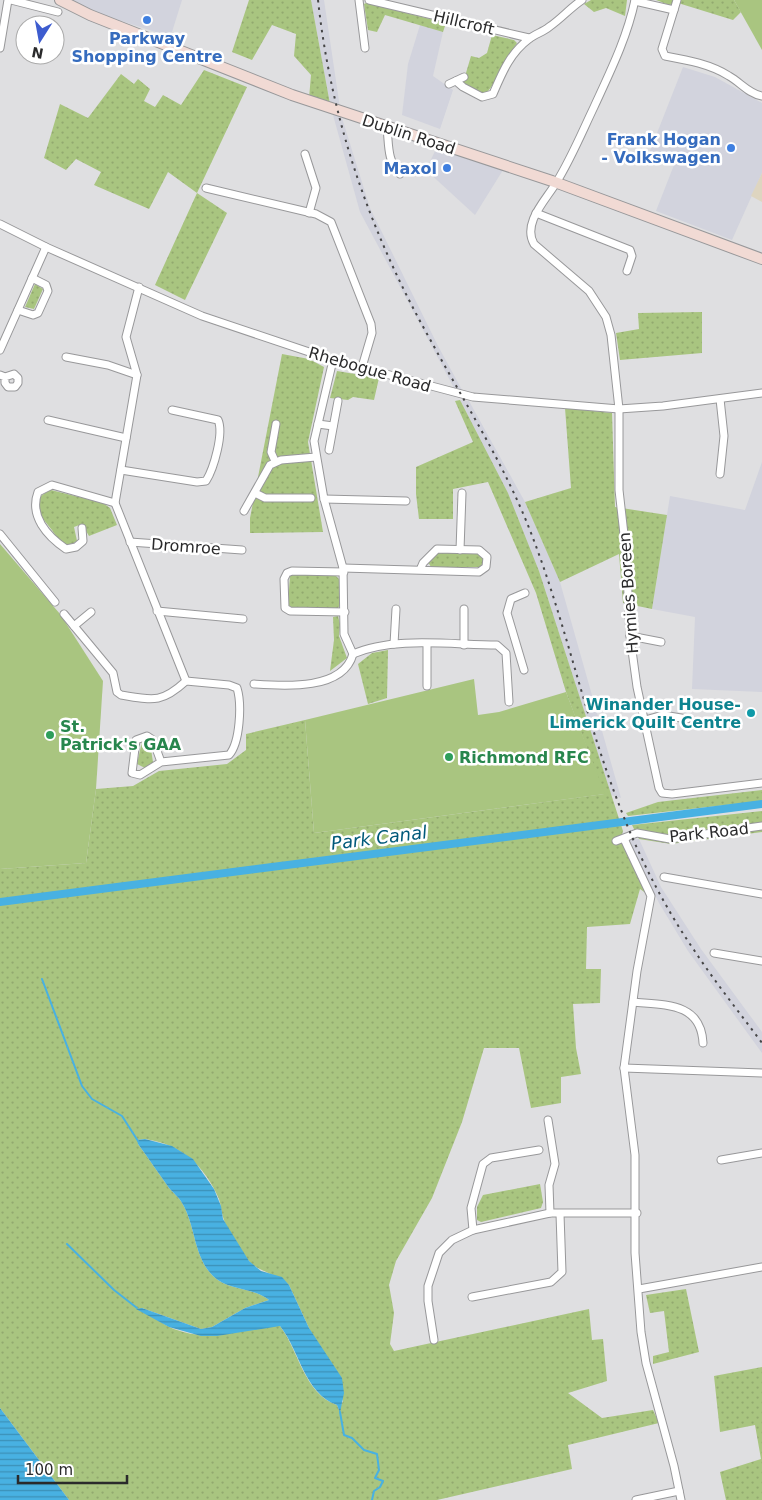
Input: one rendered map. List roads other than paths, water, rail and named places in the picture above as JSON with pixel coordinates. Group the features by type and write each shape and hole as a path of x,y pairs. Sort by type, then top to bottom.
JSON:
{"main road":[{"name":"Dublin Road","path":"60,0 90,14 280,90 387,128 556,183 762,259"}],"street":[{"path":"0,48 10,0 58,12"},
{"path":"359,0 364,48"},
{"name":"Hillcroft","path":"369,0 529,38"},
{"path":"464,77 453,82 482,97 494,94 505,65 529,38 548,28 566,10 582,0"},
{"path":"627,271 632,256 630,250 536,213 556,183 623,44 635,0 674,10"},
{"path":"677,0 662,49 666,56 697,62 728,75 755,95 762,96"},
{"path":"387,128 390,159 400,174"},
{"path":"305,154 316,188 309,213"},
{"path":"206,188 327,219 335,229 371,324 372,333 362,368"},
{"name":"Hymies Boreen","path":"536,213 530,231 534,244 589,291 606,317 611,335 619,409 619,490 626,552 630,636 637,687 662,793 672,794 762,783"},
{"name":"Rhebogue Road","path":"0,224 46,247 202,316 333,360 473,397 619,409 762,393"},
{"path":"0,350 46,247"},
{"path":"18,310 33,315 38,313 48,291 46,285 32,278"},
{"path":"82,528 83,541 76,547 66,549 36,518 34,501 38,492 52,485 115,503 138,375 126,337 139,287"},
{"path":"66,357 108,365 138,375"},
{"path":"333,360 314,441 324,499 343,570 344,634 353,654"},
{"path":"720,399 724,436 720,474"},
{"path":"329,450 338,401"},
{"path":"121,470 197,482 206,481 211,473 222,428 218,420 172,410"},
{"path":"48,420 126,438"},
{"path":"275,461 271,452 276,424"},
{"path":"318,424 333,426"},
{"path":"244,511 270,465 275,461 316,457"},
{"path":"255,493 265,498 311,498"},
{"path":"460,550 462,493"},
{"path":"324,499 406,501"},
{"name":"Dromroe","path":"115,503 186,681"},
{"path":"0,534 55,602"},
{"name":"Dromroe","path":"130,542 242,550"},
{"path":"345,612 290,611 285,608 284,579 287,573 343,570 479,572 486,567 487,558 479,550 437,548 423,563 420,570"},
{"path":"524,670 507,613 511,599 525,593"},
{"path":"464,608 464,645"},
{"path":"394,644 396,609"},
{"path":"157,611 243,619"},
{"path":"74,626 91,612"},
{"path":"64,614 113,673 117,692 121,695 154,700 171,694 186,681 230,685 237,688 240,696 234,750 229,755 161,762 140,775 132,772 136,740 147,736 153,740 161,762"},
{"path":"630,636 662,642"},
{"path":"254,684 286,687 323,681 338,674 348,665 353,654 366,649 394,644 497,645 506,653 509,702"},
{"path":"426,686 427,644"},
{"path":"506,653 518,650"},
{"path":"645,720 663,715 687,718"},
{"name":"Park Road","path":"616,841 637,833 670,839 762,826"},
{"path":"626,838 651,896 637,971 624,1068 635,1155 637,1213 635,1253 646,1363 680,1500"},
{"path":"664,877 762,894"},
{"path":"714,953 762,961"},
{"path":"634,1002 681,1008 695,1020 703,1036 703,1043"},
{"path":"624,1068 762,1073"},
{"path":"548,1120 555,1164 549,1184 550,1213"},
{"path":"473,1230 471,1208 484,1164 491,1158 539,1150"},
{"path":"720,1160 762,1153"},
{"path":"434,1340 428,1301 428,1286 439,1254 452,1240 473,1230 550,1213 637,1213"},
{"path":"472,1297 551,1282 557,1279 562,1272 560,1214"},
{"path":"639,1289 762,1267"},
{"path":"636,1500 679,1491"}],"water":[{"path":"145,1139 172,1146 193,1159 214,1189 221,1206 223,1219 249,1261 261,1271 282,1277 289,1285 309,1328 342,1378 344,1393 340,1413 337,1405 317,1391 310,1381 280,1326 217,1336 201,1336 169,1327 136,1309 142,1308 201,1329 212,1327 245,1308 269,1300 256,1293 219,1281 213,1276 198,1250 187,1212 182,1203 138,1144 137,1140"},
{"path":"0,1408 69,1500 0,1500"}],"waterway":[{"name":"Park Canal","path":"0,902 762,804"},
{"path":"42,979 82,1086 92,1099 122,1116 138,1141"},
{"path":"67,1244 114,1290 137,1308"},
{"path":"340,1412 344,1435 352,1438 364,1450 377,1454 379,1470 375,1478 383,1481 380,1487 374,1491 372,1500"}],"railway":[{"path":"318,0 324,45 333,89 344,133 372,218 409,301 492,450 525,518 562,624 605,767 634,840 661,897 683,933 710,974 762,1043"}],"place":[{"name":"Parkway Shopping Centre","path":"147,20"},
{"name":"Frank Hogan - Volkswagen","path":"731,148"},
{"name":"Maxol","path":"447,168"},
{"name":"Winander House- Limerick Quilt Centre","path":"751,713"},
{"name":"St. Patrick's GAA","path":"50,735"},
{"name":"Richmond RFC","path":"449,757"}]}
